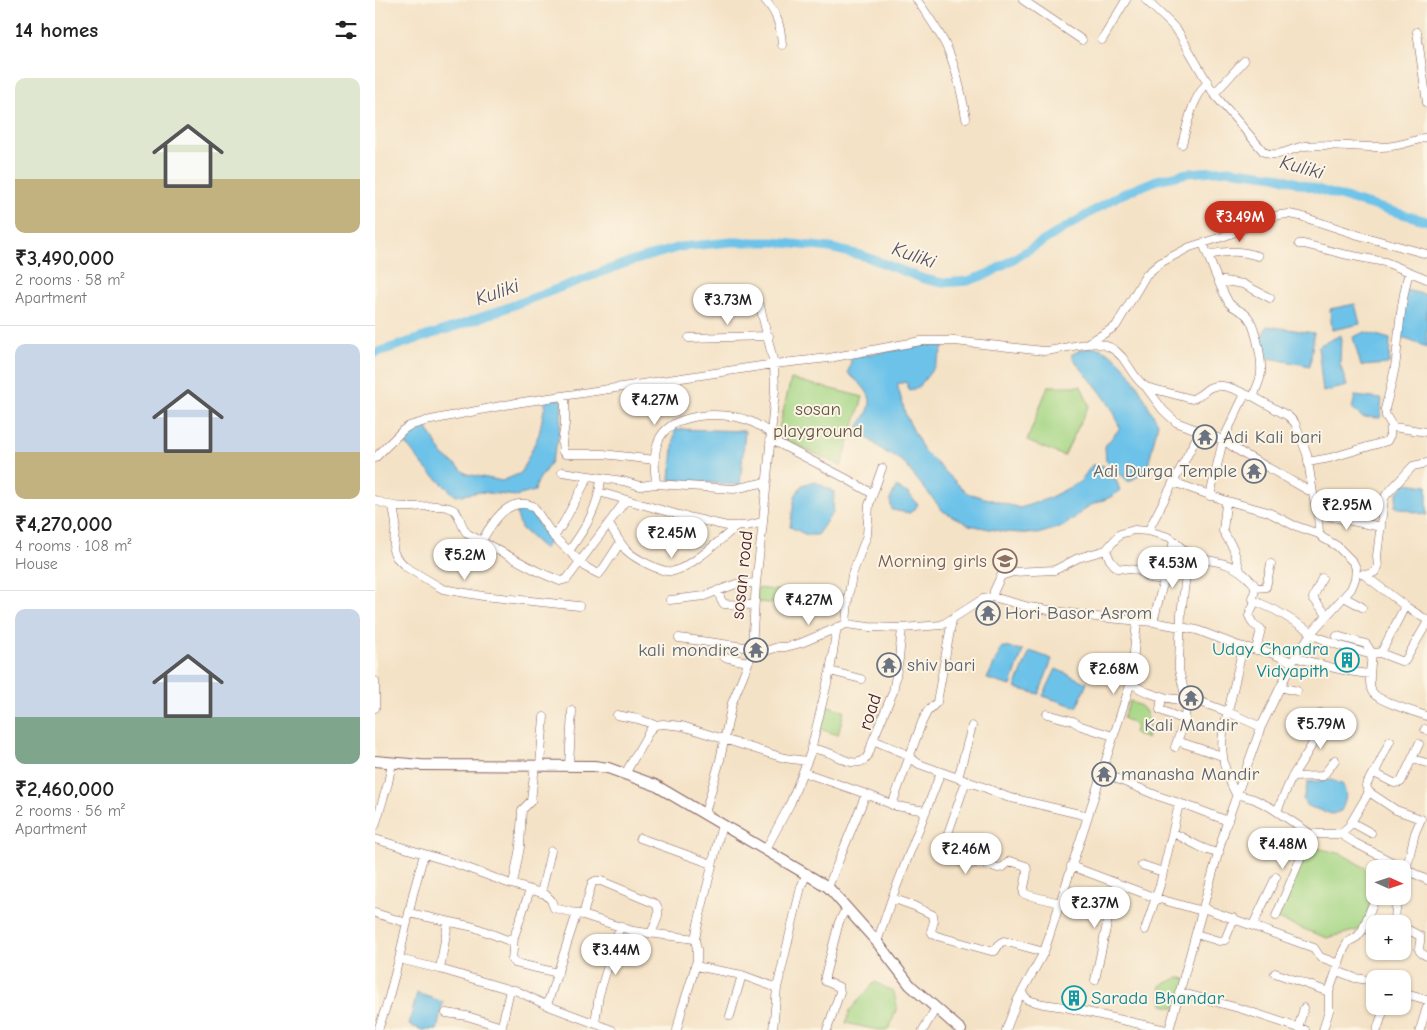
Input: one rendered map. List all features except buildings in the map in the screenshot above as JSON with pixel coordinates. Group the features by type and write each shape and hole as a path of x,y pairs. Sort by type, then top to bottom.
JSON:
{"main road":[{"path":"375,761 421,766 594,766 625,774 655,785 828,886 877,942 910,985 961,1030"}],"street":[{"path":"765,0 771,6 780,25 782,44"},
{"path":"917,0 939,32 949,51 961,92 966,118"},
{"path":"1023,0 1082,40"},
{"path":"1102,40 1125,0"},
{"path":"1146,0 1179,33 1214,94 1264,152 1275,155 1302,147 1315,146 1383,147 1427,137"},
{"path":"1417,32 1427,102"},
{"path":"1214,94 1244,61"},
{"path":"1182,144 1198,94 1208,82"},
{"path":"375,458 403,430 417,423 508,404 775,364 829,358 921,341 955,341 1057,351 1103,336 1115,326 1146,275 1153,268 1180,252 1279,215 1300,216 1358,235 1427,254"},
{"path":"1203,243 1231,306 1245,314 1253,328 1260,356 1261,372 1254,397"},
{"path":"1299,244 1385,262 1427,279"},
{"path":"1208,255 1233,251 1258,256"},
{"path":"1409,272 1399,322 1396,361 1385,409 1386,416 1393,427 1427,432"},
{"path":"1218,280 1243,284 1270,298"},
{"name":"sosan road","path":"705,813 725,740 732,703 752,648 754,605 775,390 775,364 760,306"},
{"path":"689,338 769,336"},
{"path":"1087,342 1102,343 1112,347 1123,358 1141,383 1147,387 1192,399 1197,398 1211,387 1229,387 1254,397 1288,416 1295,423 1307,454 1318,514 1319,534"},
{"path":"1147,387 1170,418 1182,425 1223,440 1242,453 1313,493"},
{"path":"1210,496 1223,440 1245,394"},
{"path":"565,396 565,424 562,443 565,454 603,454 655,460"},
{"path":"656,484 655,460 660,437 671,425 680,420 706,415 738,417 753,422 770,436 873,494"},
{"path":"1308,462 1330,458 1387,441 1390,430 1393,427"},
{"path":"1148,532 1199,431"},
{"path":"1365,575 1375,572 1378,567 1377,556 1386,495 1413,466 1427,463"},
{"path":"766,849 790,804 807,762 842,626 855,566 867,534 868,512 881,468"},
{"path":"562,472 623,481 640,486 656,484 734,489 766,482"},
{"path":"554,537 588,477"},
{"path":"569,551 587,524 599,492 601,478"},
{"path":"1173,482 1210,496 1268,512 1293,525 1319,534 1349,557 1356,568 1427,621 1405,661 1401,661 1338,645 1311,633 1275,610 1255,601"},
{"path":"599,492 727,526 763,522"},
{"path":"375,500 393,506 449,508 456,513 465,532 539,572 560,581 567,579 626,500"},
{"path":"1224,500 1226,504 1223,531 1233,548 1240,570"},
{"path":"481,542 490,526 503,511 521,504 533,506 554,537 591,571 599,574 620,543"},
{"path":"393,506 396,524 393,550 396,557 406,567 435,585 443,589 483,596 579,606"},
{"path":"1318,514 1381,527"},
{"path":"609,524 620,543 631,554 660,569 672,571 704,553 737,526"},
{"path":"993,597 995,587 1001,576 1005,574 1055,570 1078,558 1106,550 1120,534 1134,530 1169,538 1196,557 1212,559 1240,570 1256,588"},
{"path":"1153,622 1174,541"},
{"path":"1106,550 1110,560 1117,568 1138,570 1149,578 1164,580"},
{"path":"1190,554 1181,627 1179,670 1186,700 1185,720 1176,744 1222,756"},
{"path":"1256,588 1266,587 1271,564"},
{"path":"1022,993 1028,1000 1043,1004 1065,1007 1167,1030 1227,821 1261,727 1294,660 1311,633 1351,589 1355,579 1356,568"},
{"path":"1322,578 1313,598 1327,615"},
{"path":"670,600 692,598 735,584 756,583"},
{"path":"1256,588 1253,596 1255,601 1249,616 1253,624 1261,629 1256,650"},
{"path":"718,590 724,604 754,605"},
{"path":"724,657 749,659 778,646 786,647 801,643 842,626 902,628 942,625 983,599 993,597 1029,606 1153,622 1197,630 1243,648 1356,673 1371,674"},
{"path":"1344,597 1362,607"},
{"path":"1405,606 1375,654 1371,674 1371,690 1375,696 1427,716"},
{"path":"892,804 924,718 937,702 952,620"},
{"path":"1006,1030 1022,993 1044,952 1131,682 1137,621"},
{"name":"road","path":"902,628 895,686 889,706 873,740 909,755 919,764 1007,797 1088,816"},
{"path":"1337,636 1366,644 1375,654"},
{"path":"679,638 752,648"},
{"path":"1236,794 1227,774 1222,756 1222,734 1243,648"},
{"path":"830,671 861,679"},
{"path":"375,681 375,708"},
{"path":"1131,682 1139,689 1162,696 1201,702 1261,727"},
{"path":"1280,687 1297,691"},
{"path":"1162,696 1159,710 1185,720"},
{"path":"569,765 572,711"},
{"path":"1277,811 1292,777 1318,735 1321,713"},
{"path":"1047,714 1073,721 1081,726 1113,736"},
{"path":"617,715 655,725 682,726 785,758 807,762"},
{"path":"513,884 520,846 522,810 531,802 544,717"},
{"path":"625,774 647,734 655,725"},
{"path":"958,778 972,726"},
{"path":"811,748 826,752 845,761 858,762 864,761 868,757 873,740"},
{"path":"1389,741 1366,786 1369,792 1396,810 1424,820 1415,833 1408,860"},
{"path":"1374,773 1398,784 1404,777 1419,744"},
{"path":"1412,759 1427,763"},
{"path":"1292,777 1323,776 1335,760"},
{"path":"375,826 388,783 391,763"},
{"path":"803,772 892,804 926,811"},
{"path":"877,942 941,772"},
{"path":"1101,772 1158,796 1227,821"},
{"path":"966,781 943,848 943,855 967,864 983,863 998,868 1003,867 1010,861 1026,866 1028,871 1024,894 1060,903"},
{"path":"1340,834 1351,822 1369,792"},
{"path":"828,886 866,794"},
{"path":"1236,794 1254,799 1277,811 1311,834 1340,834 1379,860"},
{"path":"1145,930 1156,898 1179,804"},
{"path":"1351,822 1371,833"},
{"path":"677,1030 695,966 697,955 695,939 700,912 723,824"},
{"path":"1173,833 1189,840 1199,848 1219,853"},
{"path":"1276,916 1311,834"},
{"path":"640,838 712,864"},
{"path":"375,839 541,893 549,897 554,908 580,914 633,931 695,939"},
{"path":"541,893 551,851"},
{"path":"378,1030 399,959 424,854"},
{"path":"1141,865 1163,872"},
{"path":"1071,866 1156,898 1234,918 1314,948 1320,957 1355,978 1366,980"},
{"path":"1411,872 1427,880"},
{"path":"773,1030 777,988 801,887 807,873"},
{"path":"1253,925 1276,878"},
{"path":"547,1005 580,914 595,881 601,881 656,904 658,914 651,933"},
{"path":"1095,980 1116,882"},
{"path":"530,890 514,936 512,960 515,963 558,973"},
{"path":"892,898 933,915 934,920 931,930 937,936 991,951 995,951 1000,943 1005,941 1044,952"},
{"path":"1323,1030 1329,1011 1329,992 1346,946 1362,931 1372,905"},
{"path":"827,1030 840,992 839,987 825,981 825,976 838,924 843,914 848,910"},
{"path":"375,913 407,923"},
{"path":"409,913 481,930 503,940 511,940 514,936"},
{"path":"1195,934 1219,941 1225,940 1234,918"},
{"path":"440,969 448,922"},
{"path":"595,1023 599,996 621,926"},
{"path":"1411,931 1420,936 1419,950 1427,956"},
{"path":"399,959 515,990 547,1005 612,1030"},
{"path":"695,966 742,975 777,988"},
{"path":"1275,973 1329,992"},
{"path":"730,1016 742,975"},
{"path":"446,1013 467,1016 502,1028 511,990"},
{"path":"1179,992 1242,1009 1302,1029 1304,1008"},
{"path":"1411,995 1427,1000"},
{"path":"1420,1030 1427,1007"},
{"path":"923,1030 936,1008"},
{"path":"1377,1030 1382,1015"},
{"path":"1273,1030 1277,1021"}],"green space":[{"name":"sosan playground","path":"791,379 863,397 841,466 777,436"},
{"path":"1048,386 1081,386 1089,405 1064,456 1027,441"},
{"path":"757,588 783,591 783,604 757,602"},
{"path":"1130,701 1142,707 1147,714 1149,731 1147,739 1134,733 1136,725 1123,718"},
{"path":"826,705 844,711 838,735 820,729"},
{"path":"1317,848 1342,854 1366,869 1366,905 1370,905 1362,929 1327,938 1275,918 1307,855"},
{"path":"1179,977 1188,980 1190,992 1186,1002 1181,1009 1163,1005 1160,986"},
{"path":"875,982 894,992 897,1007 889,1030 878,1030 846,1023 850,1010"}],"water":[{"path":"1405,290 1427,295 1427,347 1397,336"},
{"path":"1355,304 1360,324 1332,330 1330,309"},
{"path":"1267,326 1314,333 1310,366 1264,357 1259,342"},
{"path":"1365,332 1390,339 1389,364 1361,366 1353,337"},
{"path":"1341,335 1340,364 1347,386 1323,392 1318,346"},
{"path":"927,345 944,346 935,366 918,388 909,390 906,382 897,384 906,416 924,451 967,493 1020,508 1047,499 1080,482 1092,465 1104,466 1116,480 1120,490 1113,496 1089,506 1064,526 1038,534 1005,532 969,525 943,511 902,461 884,451 865,436 858,427 868,410 869,398 863,386 848,373 852,357"},
{"path":"1095,347 1117,359 1125,368 1140,389 1158,423 1147,470 1129,482 1106,461 1105,446 1120,428 1115,414 1071,355 1082,349"},
{"path":"1355,396 1382,399 1380,418 1362,417 1352,409"},
{"path":"562,399 561,422 556,446 551,461 538,482 535,491 516,496 480,492 456,496 426,469 406,444 405,432 425,425 443,455 467,474 502,481 521,473 539,434 546,400"},
{"path":"675,429 745,431 740,485 670,480"},
{"path":"814,481 834,492 833,512 817,535 807,535 790,527 795,496 802,485"},
{"path":"1406,483 1427,486 1427,515 1395,507 1397,493"},
{"path":"896,487 909,494 918,505 910,513 892,510 890,500"},
{"path":"527,507 550,541 544,549 521,528 516,512 520,508"},
{"path":"1002,647 1023,650 1011,686 987,679"},
{"path":"1030,651 1052,659 1039,694 1015,688"},
{"path":"1056,669 1087,683 1077,707 1043,696"},
{"path":"1331,780 1342,784 1346,794 1341,811 1332,814 1307,806 1303,800 1308,782"},
{"path":"417,993 443,1002 437,1030 423,1030 409,1025"}],"waterway":[{"name":"Kuliki","path":"375,353 466,323 626,263 680,247 731,242 775,242 830,248 864,256 924,279 943,283 968,281 990,273 1118,196 1157,180 1188,173 1229,170 1275,176 1427,221"}],"place":[{"name":"Adi Kali bari","path":"1205,437"},
{"name":"Adi Durga Temple","path":"1254,471"},
{"name":"Morning girls","path":"1005,561"},
{"name":"Hori Basor Asrom","path":"988,613"},
{"name":"kali mondire","path":"756,650"},
{"name":"Uday Chandra Vidyapith","path":"1347,660"},
{"name":"shiv bari","path":"889,665"},
{"name":"Kali Mandir","path":"1191,698"},
{"name":"manasha Mandir","path":"1104,774"},
{"name":"Sarada Bhandar","path":"1074,998"}]}
